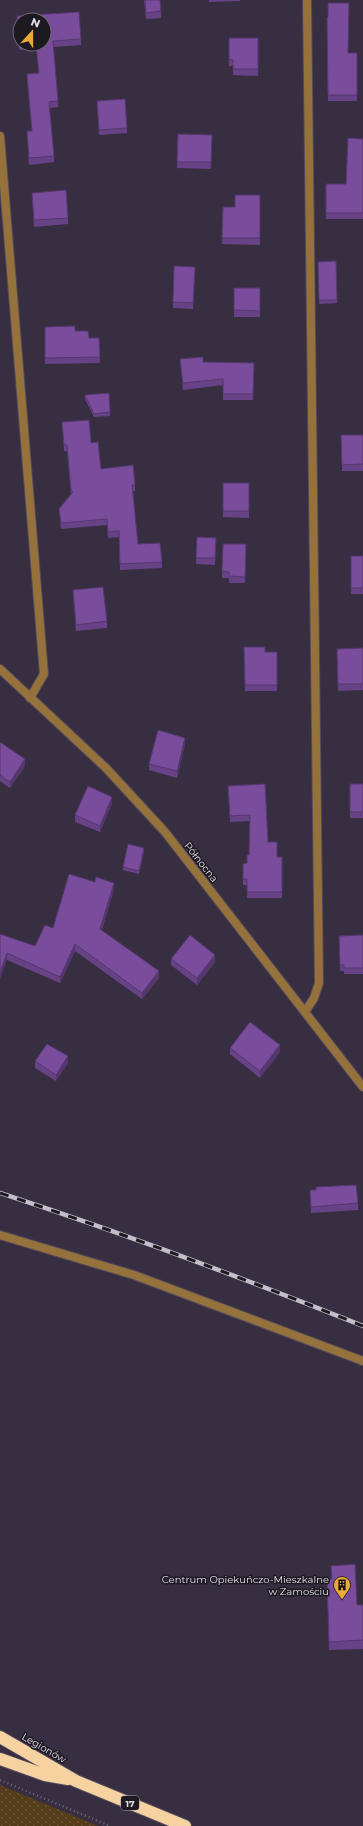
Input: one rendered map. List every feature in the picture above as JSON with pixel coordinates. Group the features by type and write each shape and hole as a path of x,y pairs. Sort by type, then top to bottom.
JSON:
{"highway":[{"name":"Legionów","path":"0,1736 76,1781 185,1826"},
{"name":"Legionów","path":"0,1759 45,1775 76,1781"}],"street":[{"path":"305,1012 314,998 319,982 307,0"},
{"path":"0,136 44,674 30,698"},
{"name":"Północna","path":"0,669 106,768 165,832 363,1087"},
{"path":"0,1235 134,1275 363,1361"}],"path":[{"path":"0,1780 110,1826"}],"shaded area":[{"path":"0,1785 98,1826 0,1826"}],"building":[{"path":"145,0 160,0 161,11 146,13"},
{"path":"328,3 349,3 348,53 357,53 357,95 328,95"},
{"path":"79,12 81,39 53,41 58,101 49,102 54,156 29,158 27,131 32,131 27,74 39,73 37,52 52,52 52,14"},
{"path":"229,38 258,38 258,69 233,69 233,60 229,59"},
{"path":"125,99 127,128 99,130 97,101"},
{"path":"178,134 212,135 211,162 177,162"},
{"path":"348,138 363,139 363,213 326,213 326,184 346,184"},
{"path":"66,190 68,218 34,220 32,193"},
{"path":"235,195 260,195 260,238 222,238 223,207 235,207"},
{"path":"336,261 337,300 319,300 318,262"},
{"path":"174,266 195,267 193,303 173,302"},
{"path":"234,288 260,288 260,311 234,310"},
{"path":"75,326 75,331 88,331 89,338 99,338 100,357 45,358 45,327"},
{"path":"203,357 203,362 254,363 253,394 223,394 223,379 183,383 180,359"},
{"path":"109,393 110,412 94,414 85,395"},
{"path":"89,420 91,443 98,442 101,469 133,465 135,485 132,485 138,544 160,543 162,562 120,564 119,531 108,532 107,519 61,523 59,509 73,492 71,490 67,445 64,445 62,422"},
{"path":"341,435 363,435 363,464 342,465"},
{"path":"223,483 249,483 249,511 223,511"},
{"path":"197,537 216,538 215,558 196,558"},
{"path":"223,544 246,544 245,577 229,576 229,572 222,571"},
{"path":"351,556 363,556 363,588 351,588"},
{"path":"103,587 107,621 76,625 73,590"},
{"path":"244,647 265,647 265,652 277,652 277,685 245,685"},
{"path":"363,648 363,684 338,684 337,649"},
{"path":"158,730 185,738 177,771 149,764"},
{"path":"0,742 25,759 10,782 0,775"},
{"path":"265,784 268,842 277,842 277,857 282,857 282,892 247,892 247,879 243,879 243,864 247,863 247,855 249,855 250,815 230,816 228,786"},
{"path":"350,784 363,784 363,812 350,812"},
{"path":"88,786 112,797 100,826 75,815"},
{"path":"128,844 144,848 139,871 123,867"},
{"path":"69,874 95,882 96,877 114,883 100,929 159,971 142,993 75,944 60,977 7,953 0,973 0,934 35,946 45,925 53,928"},
{"path":"190,935 215,955 197,978 171,959"},
{"path":"363,935 363,968 344,968 344,965 340,965 339,936"},
{"path":"250,1022 280,1045 260,1071 230,1048"},
{"path":"47,1044 68,1056 56,1075 35,1061"},
{"path":"356,1185 358,1203 311,1207 310,1190 316,1190 316,1187"},
{"name":"Centrum Opiekuńczo-Mieszkalne w Zamościu","path":"355,1564 357,1605 363,1605 363,1640 329,1642 327,1579 332,1579 331,1566"}],"railway":[{"path":"0,1193 182,1256 363,1326"}],"place":[{"name":"Centrum Opiekuńczo-Mieszkalne w Zamościu","path":"342,1600"}]}
